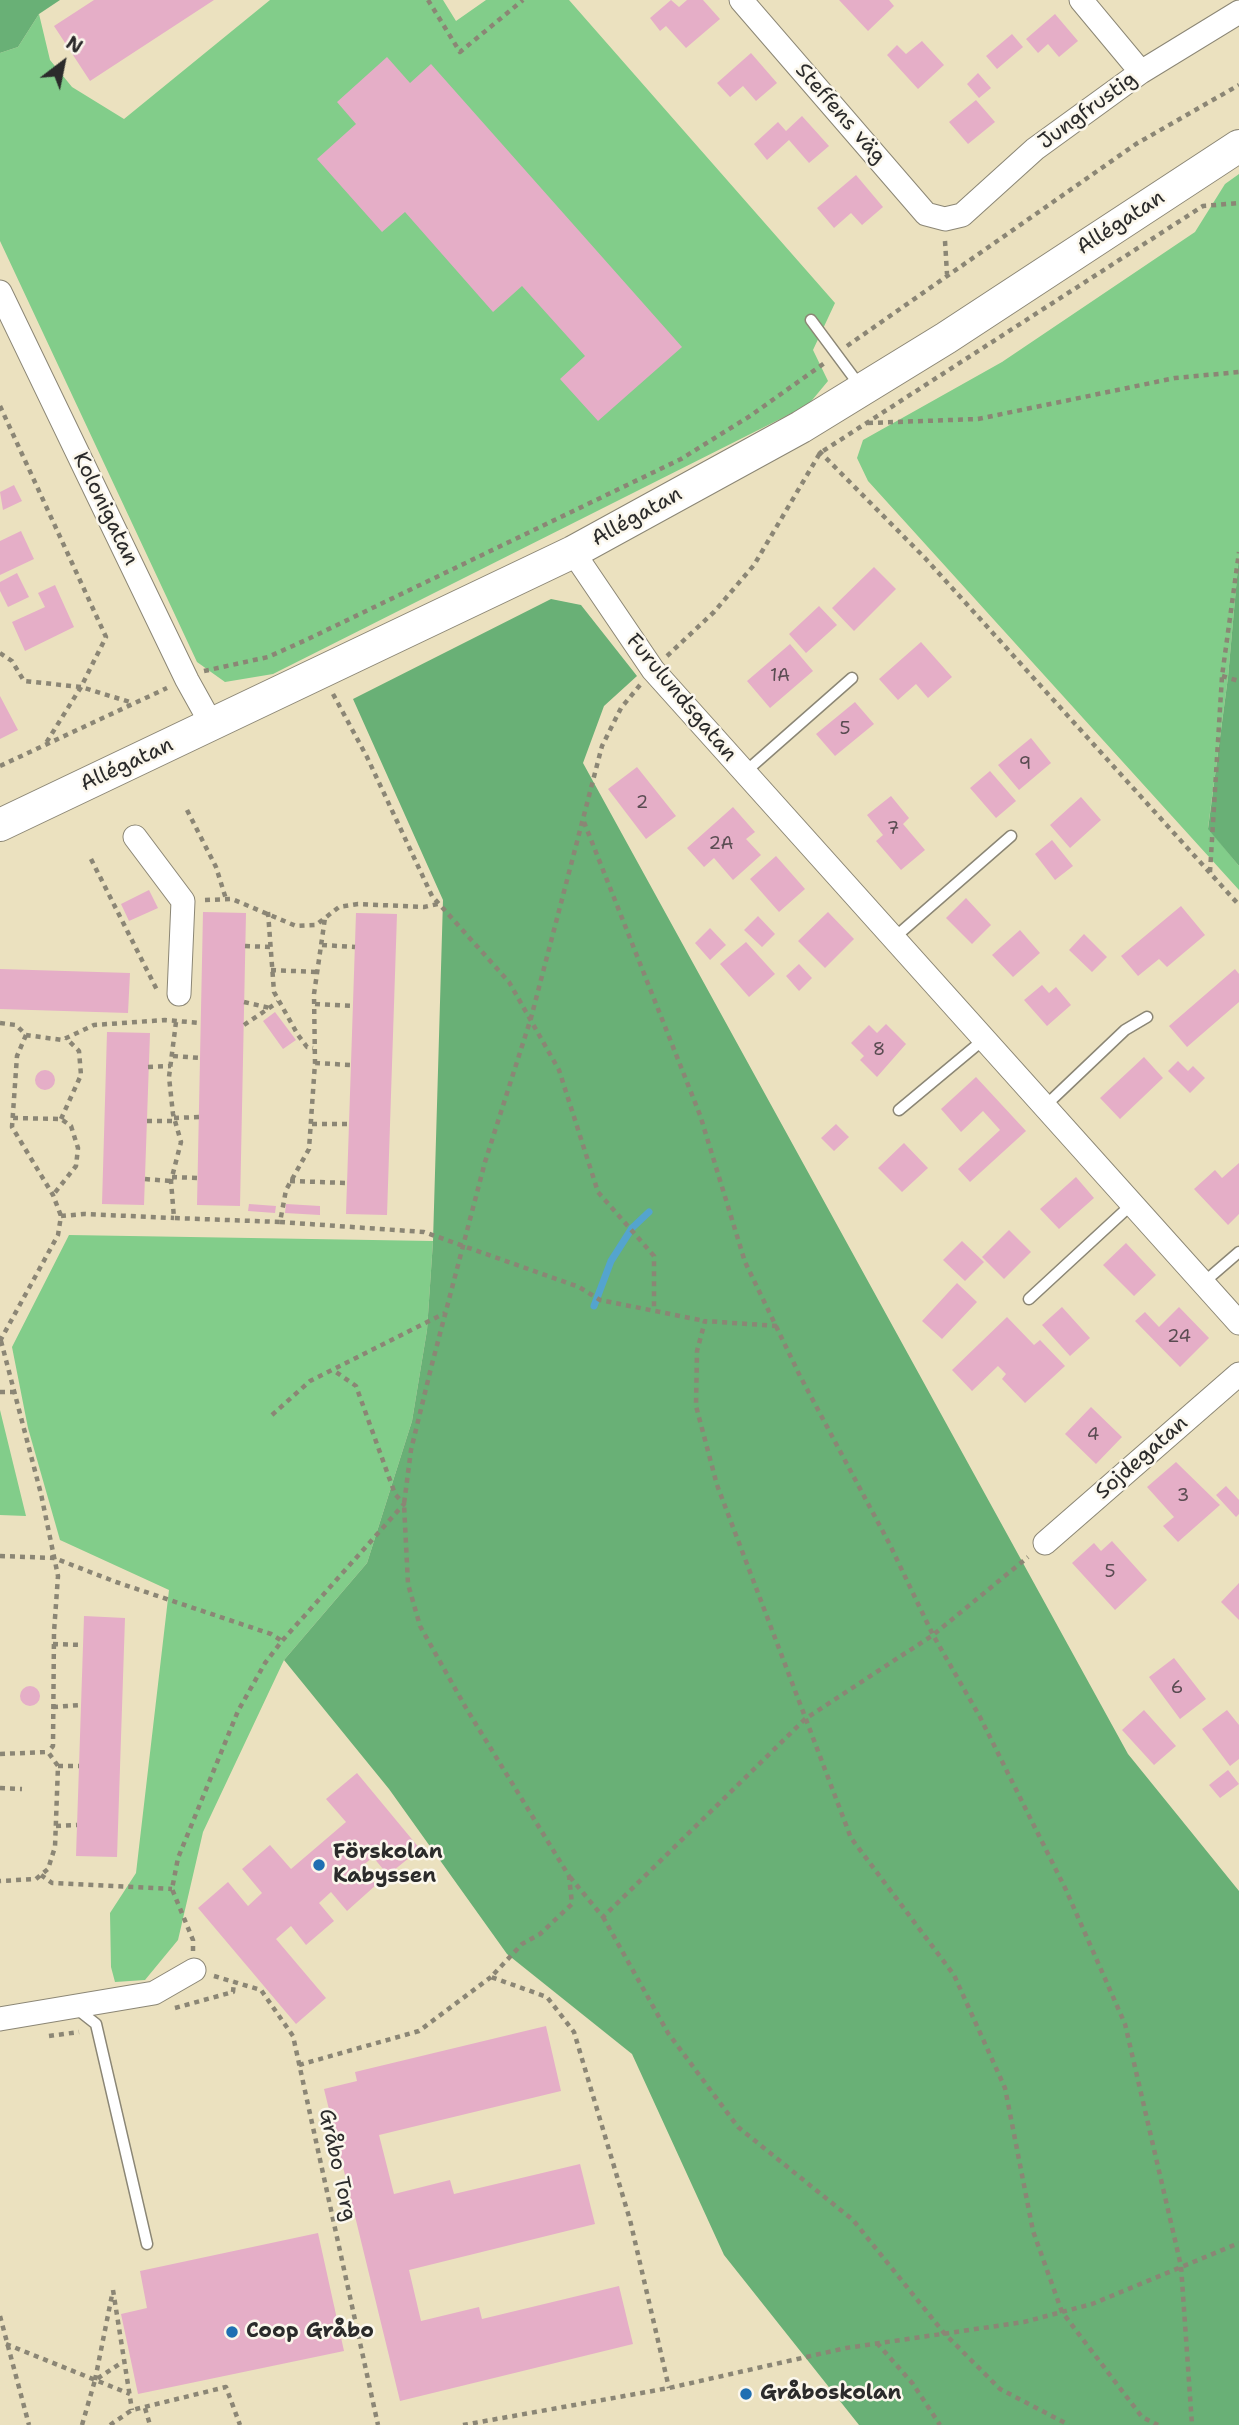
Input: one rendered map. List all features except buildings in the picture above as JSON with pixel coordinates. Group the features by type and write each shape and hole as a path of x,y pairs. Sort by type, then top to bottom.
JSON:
{"street":[{"name":"Steffens väg","path":"741,0 926,214 944,219"},
{"path":"1081,0 1141,72"},
{"name":"Jungfrustig","path":"944,219 962,215 1035,149 1141,72 1239,12"},
{"name":"Allégatan","path":"0,825 573,552 863,390 1239,146"},
{"name":"Kolonigatan","path":"0,292 187,680 212,725"},
{"name":"Furulundsgatan","path":"573,552 653,670 1239,1323"},
{"path":"135,837 183,901 171,998"},
{"name":"Sojdegatan","path":"1045,1543 1239,1374"},
{"path":"0,2019 154,1993 194,1970"}],"lane":[{"path":"811,320 863,390"},
{"name":"Furulundsgatan","path":"743,773 852,678"},
{"path":"894,939 1012,836"},
{"path":"1044,1108 1125,1030 1147,1017"},
{"path":"899,1110 983,1040"},
{"path":"1029,1299 1132,1204"},
{"path":"1203,1283 1239,1252"},
{"path":"72,2005 96,2024 147,2244"}],"path":[{"path":"428,0 460,52 523,0"},
{"path":"0,766 210,669 268,657 306,640 681,458 739,423 947,274 1136,144 1239,85"},
{"path":"1069,2425 1000,2389 944,2333 853,2220 738,2127 668,2033 603,1917 569,1876 466,1708 420,1626 408,1584 404,1504 411,1450 445,1312 485,1162 531,1018 610,725 653,670 742,580 820,453 1203,206 1239,203"},
{"path":"944,219 947,274"},
{"path":"868,423 978,419 1175,378 1239,372"},
{"path":"0,406 106,637 46,743"},
{"path":"820,453 925,558 1239,905"},
{"path":"1210,873 1223,676 1239,552"},
{"path":"306,640 367,757 410,853 438,904 509,982 559,1070 598,1192 654,1256 654,1310"},
{"path":"0,653 12,661 23,681 80,687 134,704"},
{"path":"1223,676 1239,681"},
{"path":"187,810 216,867 226,900"},
{"path":"584,822 700,1115 745,1262 800,1376 890,1543 933,1635 981,1717 1066,1890 1125,2024 1181,2266 1192,2425"},
{"path":"91,859 171,998"},
{"path":"183,901 226,900 268,911 296,926 316,925 339,907 358,904 424,907 438,904"},
{"path":"268,911 271,970 278,1002 307,1047 313,1048"},
{"path":"280,1222 290,1181 309,1149 315,1062 313,1048 316,972 325,918"},
{"path":"322,945 355,947"},
{"path":"245,946 270,947"},
{"path":"271,970 316,972"},
{"path":"244,1002 270,1008"},
{"path":"244,1025 278,1002"},
{"path":"315,1004 353,1006"},
{"path":"0,1023 16,1025 26,1035 65,1038 94,1025 164,1020 201,1023"},
{"path":"174,1218 171,1179 181,1142 175,1120 171,1066 176,1022"},
{"path":"26,1035 17,1056 12,1127 53,1195 61,1216 58,1235 1,1341 41,1494 58,1576 53,1644 53,1745 48,1752"},
{"path":"61,1119 81,1075 79,1051 65,1038"},
{"path":"173,1056 200,1058"},
{"path":"315,1062 351,1065"},
{"path":"148,1067 171,1066"},
{"path":"147,1121 199,1117"},
{"path":"13,1118 61,1119 71,1126 78,1147 76,1166 53,1195"},
{"path":"312,1124 349,1124"},
{"path":"145,1179 198,1178"},
{"path":"290,1181 348,1183"},
{"path":"61,1216 84,1214 280,1222 424,1232 579,1287 600,1300 705,1321 777,1326"},
{"path":"272,1415 310,1381 445,1312"},
{"path":"705,1321 697,1351 696,1406 717,1485 851,1838 954,1975 1005,2088 1032,2231 1062,2312 1142,2417 1158,2425"},
{"path":"333,1370 356,1386 394,1494 404,1504"},
{"path":"0,1391 13,1392"},
{"path":"194,1970 193,1940 172,1888 178,1858 238,1711 265,1663 282,1641 404,1504"},
{"path":"603,1917 805,1719 933,1635 1045,1543"},
{"path":"0,1556 54,1558 116,1582 271,1633 282,1641"},
{"path":"53,1644 83,1645"},
{"path":"53,1707 81,1705"},
{"path":"0,1754 48,1752"},
{"path":"0,1881 36,1879 48,1869 55,1847 58,1766 48,1752"},
{"path":"58,1766 79,1766"},
{"path":"0,1788 22,1789"},
{"path":"56,1826 77,1825"},
{"path":"41,1875 52,1883 172,1888"},
{"path":"299,2065 419,2031 491,1977 522,1944 540,1934 572,1904 569,1876"},
{"name":"Gråbo Torg","path":"194,1970 261,1990 293,2036 378,2425"},
{"path":"491,1977 547,1997 574,2032 630,2220 669,2388"},
{"path":"463,2425 669,2388 877,2343 1024,2322 1092,2304 1239,2243"},
{"path":"82,2425 95,2380 113,2290 132,2410"},
{"path":"0,2316 29,2425"},
{"path":"6,2343 130,2394"},
{"path":"877,2343 913,2384 940,2425"},
{"path":"95,2380 124,2361"},
{"path":"110,2425 132,2410 226,2387 240,2425"},
{"path":"145,2408 149,2425"}],"green space":[{"path":"0,0 60,0 39,14 18,47 0,53"},
{"path":"270,0 443,0 456,21 486,0 569,0 835,303 813,350 828,381 808,405 273,674 225,682 197,662 0,241 0,53 18,47 39,14 50,60 72,87 124,119"},
{"path":"1239,174 1239,555 1228,677 1208,828 1239,866 1239,890 868,481 857,458 863,440 1002,362 1195,232 1225,184"},
{"path":"1239,555 1239,866 1208,829 1228,677"},
{"path":"551,599 581,605 637,676 604,706 583,763 1128,1754 1239,1891 1239,2425 859,2425 724,2255 632,2054 507,1954 389,1789 284,1660 367,1563 412,1421 427,1330 433,1241 443,900 353,699"},
{"path":"69,1235 433,1241 427,1330 412,1421 367,1563 284,1660 203,1832 178,1940 145,1980 115,1982 111,1967 110,1913 136,1873 169,1590 60,1540 28,1428 12,1347"},
{"path":"0,1410 26,1516 0,1515"}],"waterway":[{"path":"594,1306 611,1261 632,1228 649,1212"}],"place":[{"name":"Förskolan Kabyssen","path":"319,1865"},
{"name":"Coop Gråbo","path":"232,2332"},
{"name":"Gråboskolan","path":"746,2394"}]}
